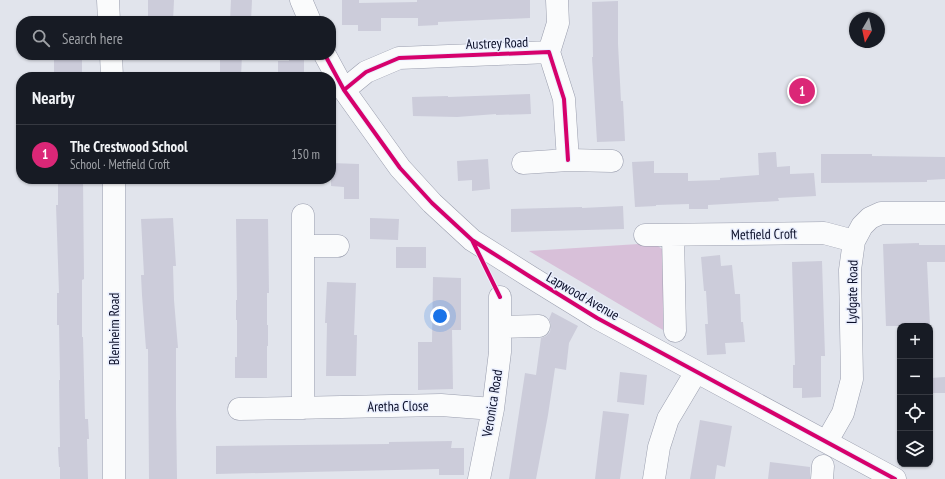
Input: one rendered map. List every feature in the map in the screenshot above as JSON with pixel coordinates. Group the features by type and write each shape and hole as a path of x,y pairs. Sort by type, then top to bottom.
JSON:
{"street":[{"path":"108,0 109,16"},
{"path":"301,0 308,16"},
{"path":"549,52 558,22 557,0"},
{"name":"Austrey Road","path":"344,90 366,72 400,58 549,52 564,99 568,160"},
{"path":"111,60 112,72"},
{"name":"Lapwood Avenue","path":"328,60 334,72"},
{"name":"Lapwood Avenue","path":"336,75 344,90 400,168 432,203 472,240 597,318 895,479"},
{"path":"523,163 568,160 612,161"},
{"name":"Blenheim Road","path":"114,184 114,479"},
{"name":"Lydgate Road","path":"827,441 843,413 852,379 850,270 854,241 862,226 870,218 881,213 945,213"},
{"path":"303,215 303,408"},
{"name":"Metfield Croft","path":"645,235 824,233 854,241"},
{"path":"673,235 675,331"},
{"path":"303,246 338,246"},
{"name":"Veronica Road","path":"479,479 493,409 500,352 500,297"},
{"path":"500,327 539,326"},
{"path":"654,479 659,447 668,419 696,372"},
{"name":"Aretha Close","path":"239,409 441,405 493,409"}],"shaded area":[{"path":"654,243 666,252 663,330 529,251"}],"building":[{"path":"148,0 174,0 173,16 148,16"},
{"path":"231,0 252,0 251,16 230,16"},
{"path":"342,0 359,0 359,3 417,2 417,0 530,0 530,18 438,22 438,25 418,26 418,18 381,18 381,31 358,31 358,25 342,25"},
{"path":"618,1 618,44 625,141 597,142 592,57 592,2"},
{"path":"54,60 82,60 82,72 54,72"},
{"path":"220,60 242,60 241,72 220,72"},
{"path":"304,60 304,72 278,72 278,61"},
{"path":"530,94 531,114 496,114 457,117 413,116 412,97"},
{"path":"776,152 777,167 790,166 790,174 814,173 816,196 778,198 779,201 708,205 708,209 689,209 689,204 635,207 632,162 654,161 654,173 688,173 688,181 720,180 720,178 759,175 758,153"},
{"path":"821,154 872,154 872,156 945,157 945,179 927,180 927,182 821,183"},
{"path":"488,159 490,189 472,191 472,180 458,181 457,161"},
{"path":"336,163 359,164 359,199 344,199 344,187 331,186 331,184 336,184"},
{"path":"58,184 83,184 84,279 82,280 82,337 85,419 88,419 89,439 87,439 88,479 60,479 58,447 60,447 59,325 57,325 57,293 59,293 56,205 58,205"},
{"path":"623,206 624,229 511,232 511,209"},
{"path":"173,218 176,266 173,266 174,300 178,348 176,348 177,479 149,479 148,349 146,349 142,295 141,275 144,275 141,219"},
{"path":"370,218 399,219 398,240 370,239"},
{"path":"236,219 268,219 269,293 267,293 267,378 235,378 235,357 237,357"},
{"path":"919,243 919,245 945,245 945,262 927,262 930,323 897,323 897,326 886,326 883,244"},
{"path":"396,247 426,247 426,268 396,268"},
{"path":"720,255 721,266 732,265 735,294 740,294 741,322 743,322 745,342 725,343 726,354 707,355 705,324 708,324 706,291 704,291 701,257"},
{"path":"822,261 825,356 821,356 821,397 802,398 802,388 793,388 793,365 795,365 792,262"},
{"path":"433,277 461,278 461,330 452,330 453,389 418,390 418,342 432,342"},
{"path":"327,282 356,283 354,335 357,335 356,376 326,376 327,323 325,323"},
{"path":"552,312 578,326 569,343 566,370 555,368 536,479 509,479 525,373 536,375 541,338 550,332 551,325 549,319"},
{"path":"620,372 647,375 644,405 617,402"},
{"path":"945,377 945,393 933,393 933,378"},
{"path":"603,411 629,414 620,479 595,479"},
{"path":"700,420 732,426 725,467 717,465 715,479 690,479"},
{"path":"452,441 451,448 464,448 464,475 439,475 439,469 216,474 216,446 389,444 389,442"},
{"path":"770,462 810,467 810,479 768,479"}],"cycle path":[{"path":"344,90 366,72 399,58 549,52 564,99 568,160"},
{"path":"328,60 334,72"},
{"path":"336,75 344,90 400,168 432,203 472,240 597,318 895,479"},
{"path":"472,240 500,297"}],"place":[{"name":"The Crestwood School","path":"802,91"}]}
